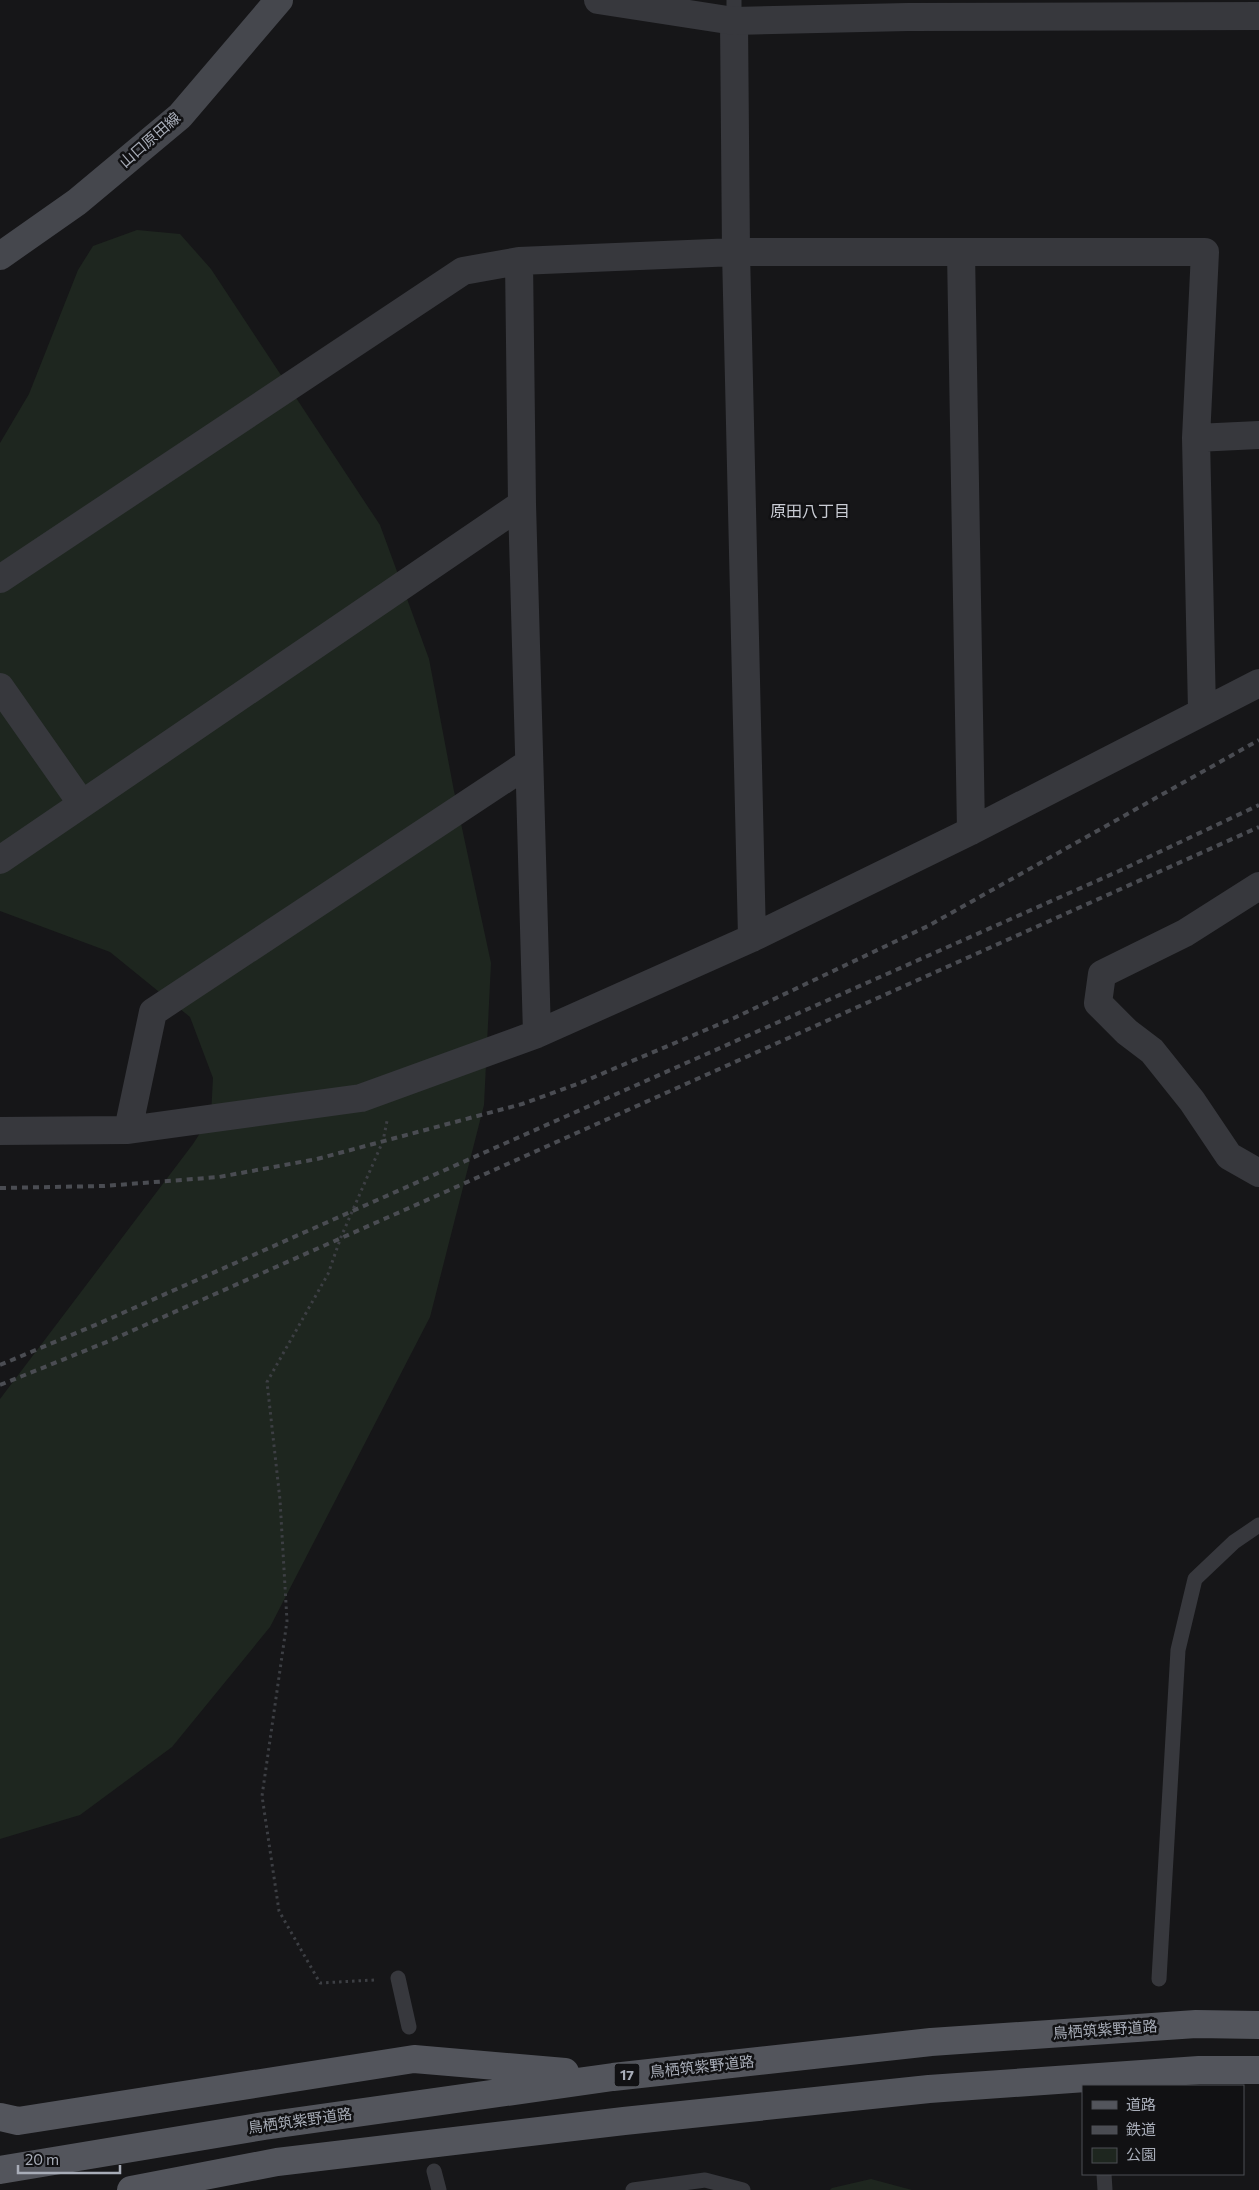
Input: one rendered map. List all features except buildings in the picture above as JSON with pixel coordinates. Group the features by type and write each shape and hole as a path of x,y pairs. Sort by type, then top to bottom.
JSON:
{"main road":[{"name":"山口原田線","path":"0,256 77,202 180,116 279,0"},
{"name":"鳥栖筑紫野道路","path":"0,2170 264,2126 613,2076 931,2042 1196,2024 1259,2024"},
{"path":"0,2117 18,2121 414,2060 613,2076"},
{"path":"131,2190 277,2162 624,2121 929,2089 1199,2070 1259,2070"}],"street":[{"path":"598,0 734,10 908,17 1259,16"},
{"path":"734,10 736,252 752,938"},
{"path":"0,579 463,271 519,261 736,252 1205,252 1196,438 1202,710"},
{"path":"961,252 971,831"},
{"path":"519,261 522,504 537,1034"},
{"path":"1196,438 1259,435"},
{"path":"0,860 522,504"},
{"path":"0,1131 128,1130 361,1098 537,1034 752,938 971,831 1202,710 1259,683"},
{"path":"0,687 82,804"},
{"path":"128,1130 152,1012 529,764"},
{"path":"1259,886 1185,933 1102,974 1098,1003 1127,1032 1152,1051 1192,1101 1229,1156 1259,1173"}],"lane":[{"path":"1159,1979 1178,1650 1195,1579 1234,1542 1259,1525"},
{"path":"398,1978 409,2027"},
{"path":"434,2171 439,2190"},
{"path":"1104,2175 1105,2190"},
{"path":"633,2190 705,2180 743,2190"}],"path":[{"path":"394,1086 383,1141 341,1237 328,1274 267,1382 280,1500 287,1621 262,1796 278,1911 320,1983 398,1978"}],"green space":[{"path":"137,230 180,234 211,269 380,525 429,659 454,791 491,963 484,1105 430,1317 270,1627 172,1747 80,1815 0,1839 0,1399 193,1144 211,1116 213,1078 190,1017 110,952 0,911 0,443 29,394 78,270 93,246"},
{"path":"871,2179 912,2190 830,2190 832,2188"}],"railway":[{"path":"0,1188 104,1186 219,1177 317,1159 522,1104 580,1083 734,1018 928,926 1259,740"},
{"path":"0,1365 100,1323 1119,871 1259,805"},
{"path":"0,1385 109,1341 1259,827"}],"district":[{"name":"原田八丁目","path":"810,511"}]}
